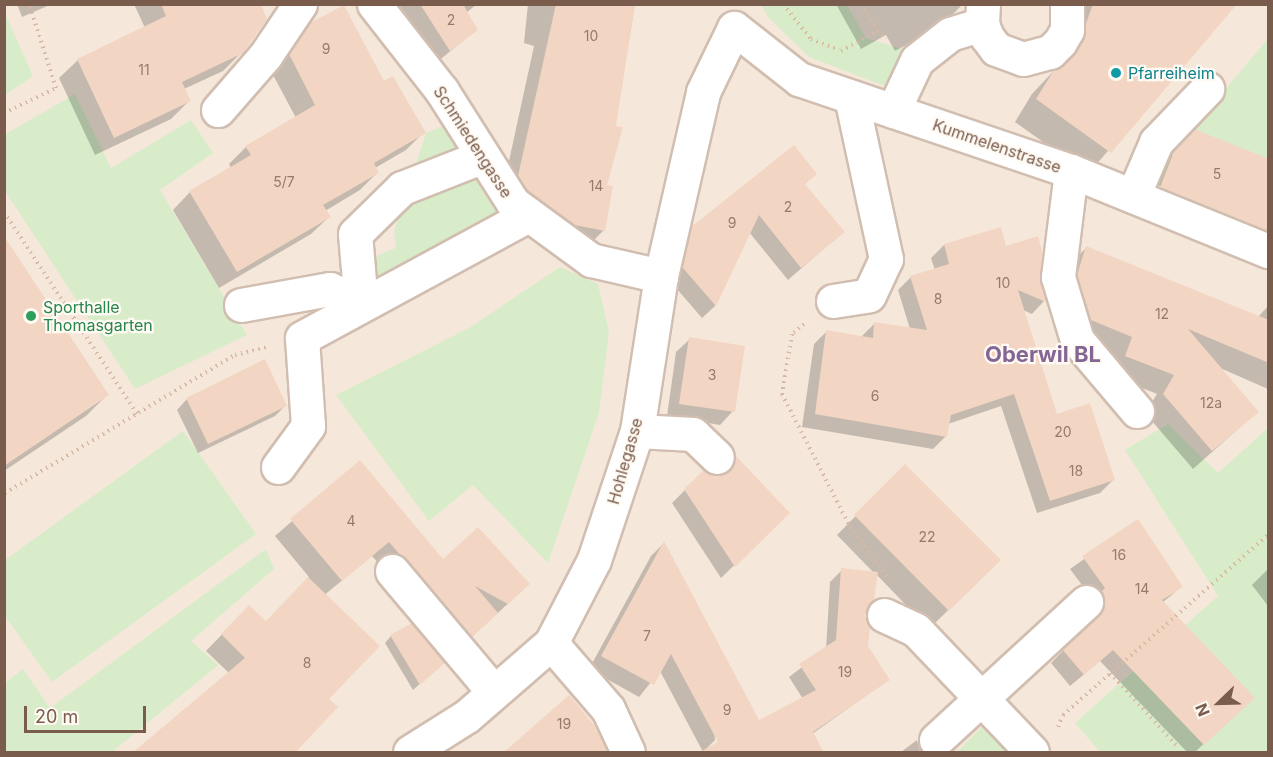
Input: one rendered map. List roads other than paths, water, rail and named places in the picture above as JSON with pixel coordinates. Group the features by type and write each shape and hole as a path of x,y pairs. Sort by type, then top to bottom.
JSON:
{"street":[{"path":"218,110 265,56 300,4"},
{"name":"Schmiedengasse","path":"374,4 442,91 481,157 513,202 591,260 661,276"},
{"path":"893,111 917,60 950,34 982,14 996,49 1016,58 1037,58 1060,42 1067,30 1067,4"},
{"name":"Kummelenstrasse","path":"730,16 799,79 1071,171 1269,251"},
{"name":"Hohlegasse","path":"410,753 467,716 552,643 594,560 637,431 661,276 703,92 730,16"},
{"path":"1133,196 1156,142 1207,89"},
{"path":"833,301 869,295 886,259 850,97"},
{"path":"362,305 355,234 402,188 481,157"},
{"path":"1071,171 1058,276 1077,340 1137,411"},
{"path":"278,467 308,426 302,338 529,214"},
{"path":"241,305 330,289 362,305"},
{"path":"637,431 693,434 717,457"},
{"path":"392,571 494,692"},
{"path":"888,600 978,698 1043,743"},
{"path":"936,740 978,698 1086,602"},
{"path":"552,643 608,710 628,753"}],"place":[{"name":"Pfarreiheim","path":"1116,73"},
{"name":"Sporthalle Thomasgarten","path":"31,316"}],"district":[{"name":"Oberwil BL","path":"1043,355"}]}
